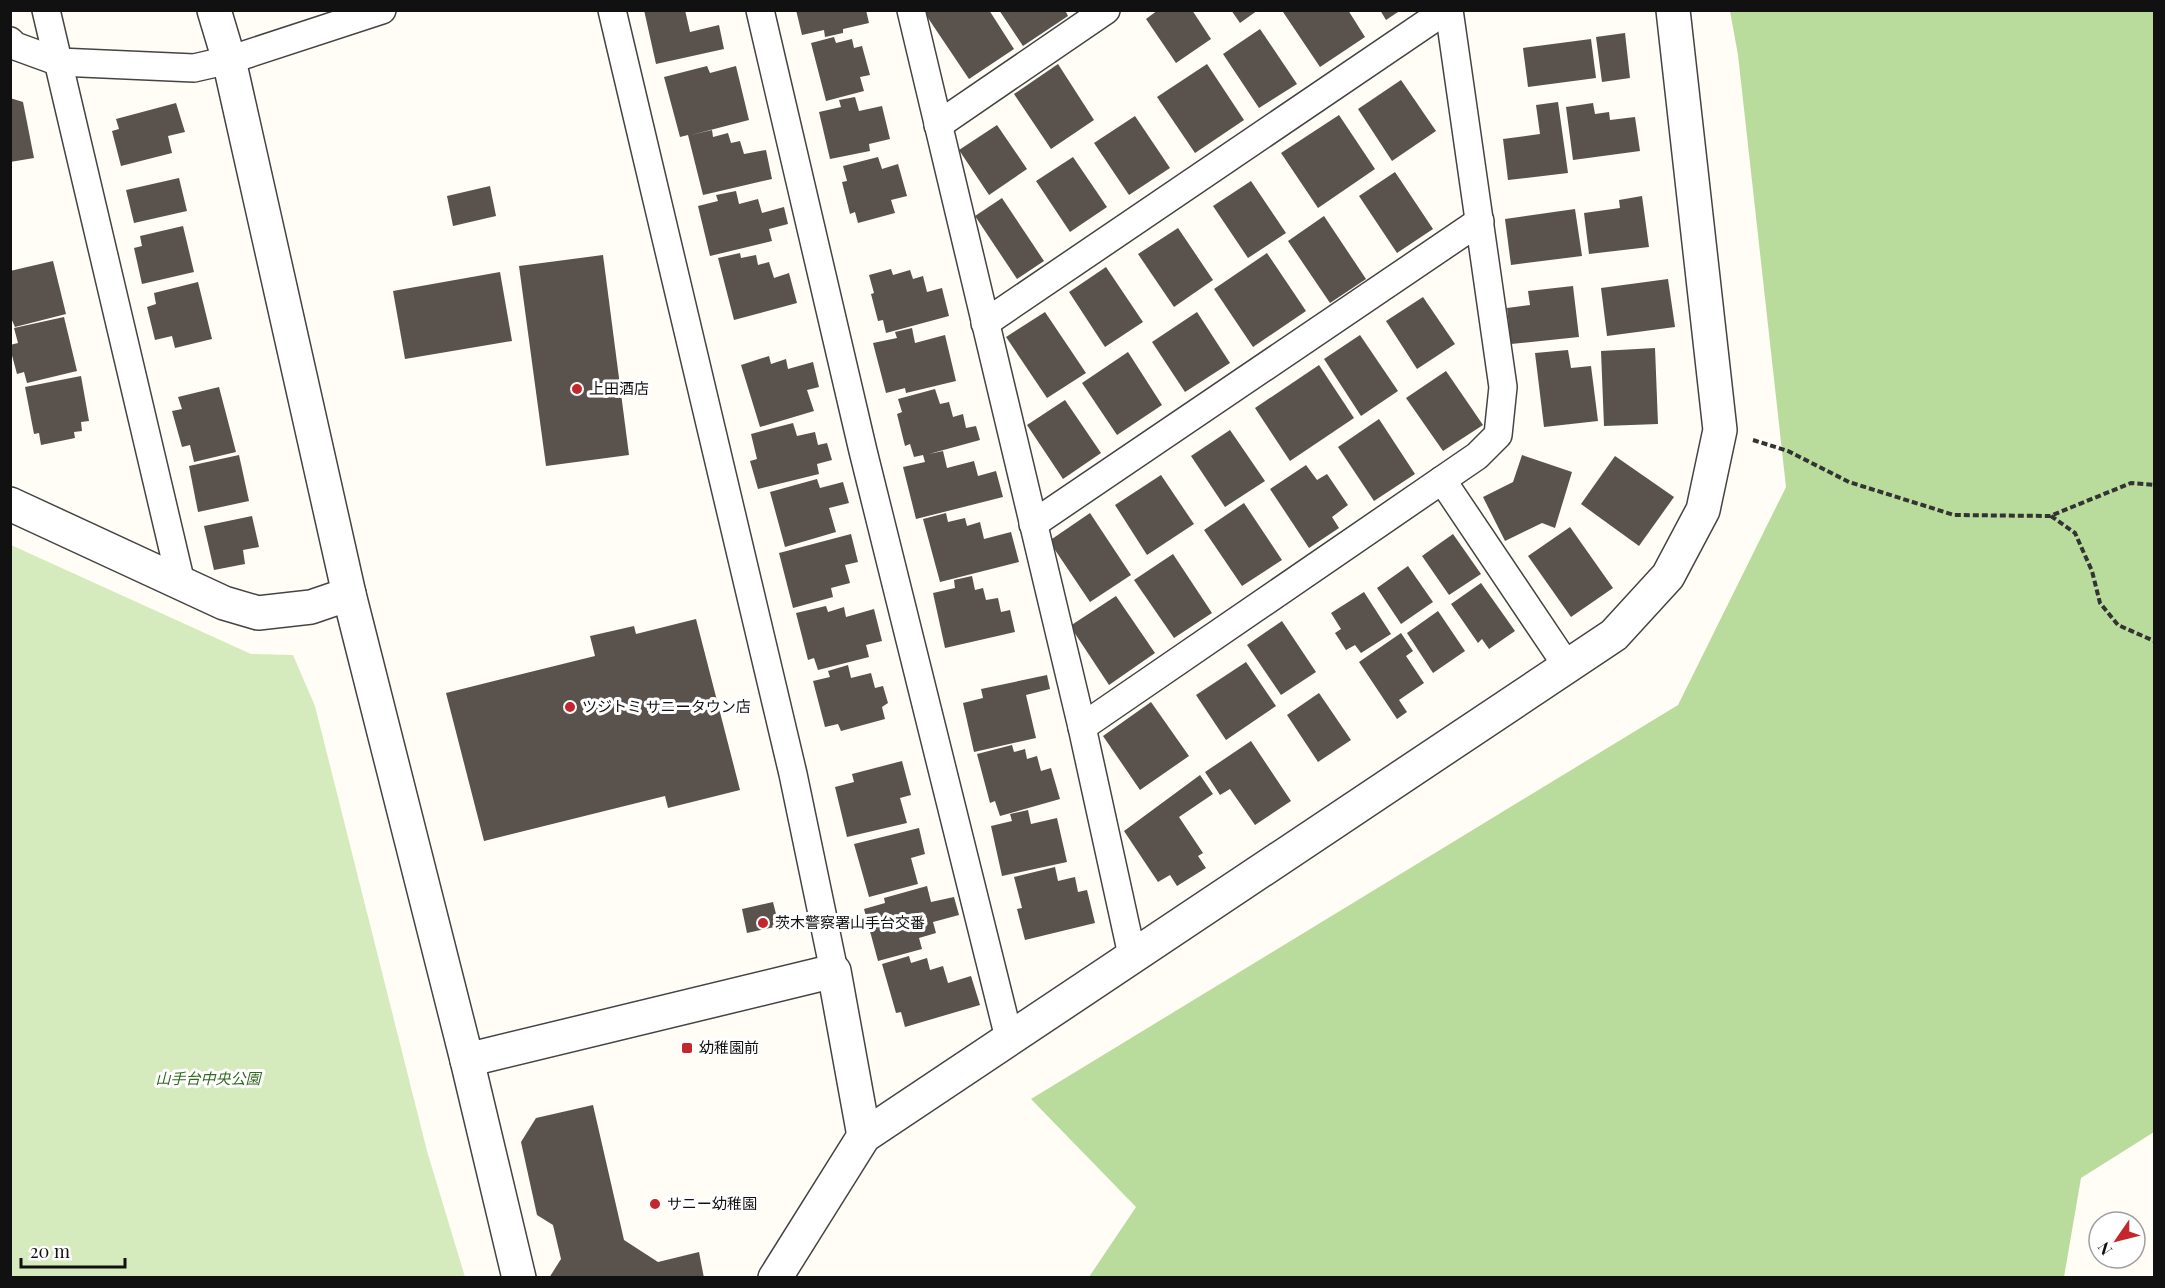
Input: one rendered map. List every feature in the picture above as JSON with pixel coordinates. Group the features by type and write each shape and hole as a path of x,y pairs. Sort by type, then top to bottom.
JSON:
{"street":[{"path":"46,10 181,583"},
{"path":"214,10 229,60 349,594 467,1060 519,1278"},
{"path":"10,41 15,46 59,62 194,68 229,60 382,10"},
{"path":"612,10 793,774 834,971 864,1136"},
{"path":"760,10 863,451 1009,1038"},
{"path":"911,10 1082,727 1132,955"},
{"path":"938,125 1106,10"},
{"path":"985,323 1448,10 1503,387 1498,435 1477,456 1082,727"},
{"path":"775,1278 864,1136 1614,635 1668,576 1703,510 1720,430 1673,10"},
{"path":"1034,524 1480,221"},
{"path":"1442,480 1567,666"},
{"path":"10,504 225,603 258,613 311,607 349,594"},
{"path":"467,1060 834,971"}],"path":[{"path":"1720,430 1788,451 1849,482 1954,514 2050,516 2131,483 2154,485"},
{"path":"2050,516 2075,533 2092,571 2100,603 2118,625 2154,641"}],"green space":[{"path":"1730,11 2154,11 2154,1132 2081,1178 2064,1277 1089,1277 1136,1207 1031,1099 1678,705 1786,487 1738,55"},
{"name":"山手台中央公園","path":"11,545 251,654 293,655 315,706 427,1151 465,1277 11,1277"}],"building":[{"path":"644,10 685,10 690,32 719,25 724,49 656,64"},
{"path":"796,10 866,10 869,23 843,29 843,33 825,37 824,30 802,35"},
{"path":"927,10 989,10 1014,49 969,79 924,12"},
{"path":"999,10 1065,10 1068,16 1023,46"},
{"path":"1158,10 1192,10 1211,39 1176,63 1146,19"},
{"path":"1231,10 1258,10 1240,23"},
{"path":"1286,10 1348,10 1365,37 1320,67 1283,12"},
{"path":"1380,10 1401,10 1386,20"},
{"path":"1260,29 1297,84 1259,108 1223,54"},
{"path":"1625,33 1630,78 1602,82 1596,37"},
{"path":"834,37 836,43 852,39 854,48 862,46 870,75 860,77 864,91 826,101 811,43"},
{"path":"1591,39 1596,78 1528,87 1523,48"},
{"path":"1058,64 1094,120 1051,149 1014,94"},
{"path":"1207,64 1244,120 1195,153 1157,97"},
{"path":"707,66 710,73 736,66 749,120 691,135 712,130 713,137 728,133 731,143 740,141 744,154 766,150 772,179 703,195 688,135 680,137 664,77"},
{"path":"1401,80 1436,131 1392,161 1358,109"},
{"path":"855,97 859,111 882,106 890,139 869,144 870,151 830,159 819,112 841,107 839,100"},
{"path":"10,98 23,102 34,158 10,162"},
{"path":"1558,102 1568,173 1508,180 1503,139 1540,134 1536,105"},
{"path":"176,103 185,132 168,136 172,153 121,166 112,131 119,129 116,119"},
{"path":"1593,103 1595,114 1609,112 1610,120 1635,117 1640,151 1573,160 1566,107"},
{"path":"1339,115 1375,169 1318,208 1281,153"},
{"path":"1135,116 1170,168 1129,195 1094,143"},
{"path":"997,125 1027,169 989,195 959,150"},
{"path":"878,157 882,169 898,164 907,196 891,200 895,213 858,223 855,212 850,214 842,182 847,181 843,166"},
{"path":"1073,157 1107,207 1070,232 1036,181"},
{"path":"1395,172 1433,229 1397,253 1359,196"},
{"path":"179,178 187,211 134,223 126,190"},
{"path":"1251,181 1286,233 1248,258 1213,206"},
{"path":"490,186 496,216 453,226 447,196"},
{"path":"736,191 739,204 758,199 762,213 784,207 788,224 769,229 772,241 710,256 698,206 718,201 716,195"},
{"path":"1642,196 1649,247 1589,254 1584,213 1620,208 1619,200"},
{"path":"1002,198 1044,261 1017,279 975,216"},
{"path":"1575,209 1582,256 1511,265 1505,219"},
{"path":"1324,216 1366,279 1330,303 1288,241"},
{"path":"183,226 194,272 142,284 134,248 142,246 140,236"},
{"path":"1178,228 1213,280 1174,307 1138,254"},
{"path":"740,253 741,258 756,255 758,265 769,262 774,278 789,273 797,303 734,320 718,258"},
{"path":"1267,253 1306,311 1253,347 1214,289"},
{"path":"603,255 629,455 546,466 519,266"},
{"path":"53,261 66,314 15,327 10,316 10,271"},
{"path":"1106,267 1143,322 1105,347 1069,292"},
{"path":"891,269 893,275 910,270 913,279 923,276 927,292 942,288 949,316 886,333 883,320 878,321 869,275"},
{"path":"500,272 512,341 405,359 393,291"},
{"path":"1668,279 1675,327 1607,336 1601,288"},
{"path":"198,282 212,339 175,348 172,336 155,340 147,307 156,304 154,293"},
{"path":"1573,286 1579,337 1511,344 1507,308 1530,305 1528,291"},
{"path":"1423,297 1455,344 1417,369 1386,321"},
{"path":"1045,312 1086,373 1047,398 1006,337"},
{"path":"1197,312 1230,363 1185,392 1152,342"},
{"path":"64,317 77,371 27,383 24,372 17,374 10,348 10,345 18,343 14,328"},
{"path":"912,328 915,343 945,335 956,381 906,393 905,388 886,393 873,343 897,338 895,332"},
{"path":"1360,335 1398,391 1361,416 1324,359"},
{"path":"1655,348 1658,424 1604,426 1601,351"},
{"path":"1568,350 1571,368 1591,366 1598,421 1544,427 1535,353"},
{"path":"1128,352 1162,405 1117,435 1082,383"},
{"path":"769,356 771,364 786,359 788,369 813,362 819,387 807,390 814,411 760,427 741,365"},
{"path":"1319,365 1354,418 1290,461 1255,408"},
{"path":"1446,371 1483,425 1443,451 1406,398"},
{"path":"81,376 89,421 81,422 82,431 74,432 75,438 41,445 39,433 34,434 25,387"},
{"path":"219,387 236,452 194,462 190,445 182,447 172,411 182,409 178,397"},
{"path":"935,389 940,404 949,402 953,417 963,414 966,428 976,426 980,440 929,454 943,451 947,468 974,461 978,476 996,471 1003,497 916,519 903,467 925,462 923,455 914,457 910,444 905,446 897,414 902,412 898,399"},
{"path":"1065,400 1101,453 1063,479 1027,425"},
{"path":"1379,419 1415,474 1374,501 1338,447"},
{"path":"793,423 797,436 815,432 818,445 827,443 832,460 817,464 819,474 758,489 750,461 757,459 751,434"},
{"path":"1230,430 1265,481 1225,507 1191,456"},
{"path":"239,455 249,501 198,512 189,466"},
{"path":"1522,455 1572,472 1555,528 1542,523 1505,541 1483,497 1513,482"},
{"path":"1615,456 1674,497 1639,546 1581,504"},
{"path":"1306,465 1317,480 1327,474 1348,505 1332,517 1339,528 1309,548 1270,489"},
{"path":"1161,475 1194,524 1147,555 1115,505"},
{"path":"817,479 820,488 843,482 849,503 829,508 836,532 785,547 770,492"},
{"path":"1244,503 1282,560 1242,586 1204,530"},
{"path":"946,513 948,522 965,518 967,526 980,522 984,539 1011,532 1019,562 940,582 923,519"},
{"path":"1090,513 1131,575 1090,602 1049,541"},
{"path":"252,516 259,547 243,550 245,564 214,570 204,526"},
{"path":"1570,527 1613,588 1571,617 1528,556"},
{"path":"851,534 858,562 845,565 850,583 831,588 833,597 793,608 779,553"},
{"path":"1453,534 1481,574 1449,595 1422,556"},
{"path":"1173,554 1212,613 1174,638 1134,580"},
{"path":"1408,566 1433,602 1401,624 1377,588"},
{"path":"972,576 975,590 983,588 986,600 998,598 1001,612 1010,610 1015,632 945,648 933,593 955,588 954,580"},
{"path":"1481,583 1515,631 1489,649 1482,639 1478,643 1451,604"},
{"path":"1364,592 1391,634 1361,653 1355,645 1346,650 1335,633 1341,629 1331,613"},
{"path":"1116,596 1155,653 1109,685 1070,626"},
{"path":"826,606 828,612 844,607 846,617 874,609 882,641 866,645 869,657 818,670 814,658 808,660 796,613"},
{"path":"1438,611 1465,651 1433,673 1407,633"},
{"path":"696,619 740,790 668,808 665,796 484,841 446,693 595,656 590,636 634,626 636,634"},
{"path":"1282,621 1316,672 1281,695 1247,645"},
{"path":"1401,633 1413,651 1406,656 1424,683 1399,700 1407,712 1397,719 1359,662"},
{"path":"1246,662 1276,706 1226,740 1196,695"},
{"path":"848,665 851,678 871,673 875,688 883,686 888,703 882,707 885,719 841,731 838,724 825,727 813,681 830,677 828,671"},
{"path":"1047,675 1050,689 1026,695 1036,738 974,752 963,703 983,698 981,689"},
{"path":"1319,693 1351,740 1318,762 1287,715"},
{"path":"1151,702 1189,756 1140,790 1103,736"},
{"path":"1251,741 1291,801 1255,825 1230,789 1220,795 1205,772"},
{"path":"1012,745 1014,752 1025,749 1027,759 1037,756 1041,771 1051,768 1060,799 1000,816 995,801 990,803 977,754"},
{"path":"902,761 911,795 900,798 907,823 847,837 835,787 854,782 852,774"},
{"path":"1200,775 1213,794 1179,817 1203,853 1198,856 1206,868 1177,886 1170,875 1158,882 1124,831"},
{"path":"1028,810 1031,824 1057,818 1067,862 1002,876 991,826 1012,821 1010,814"},
{"path":"919,828 925,854 911,858 918,884 869,897 854,844"},
{"path":"1055,867 1058,881 1075,877 1078,892 1087,890 1095,923 1025,940 1017,909 1022,908 1014,877"},
{"path":"927,886 931,902 954,897 959,915 933,922 936,933 919,938 922,949 878,961 864,909 885,903 884,898"},
{"path":"773,902 779,926 747,933 742,909"},
{"path":"909,956 911,963 927,958 930,970 943,966 948,983 971,976 980,1005 905,1027 901,1012 896,1013 882,964"},
{"path":"593,1105 624,1240 658,1262 699,1252 704,1278 549,1278 561,1259 553,1225 537,1215 521,1142 536,1118"}],"place":[{"name":"上田酒店","path":"577,389"},
{"name":"ツジトミ サニータウン店","path":"570,707"},
{"name":"茨木警察署山手台交番","path":"763,923"},
{"name":"幼稚園前","path":"687,1048"},
{"name":"サニー幼稚園","path":"655,1204"}]}
